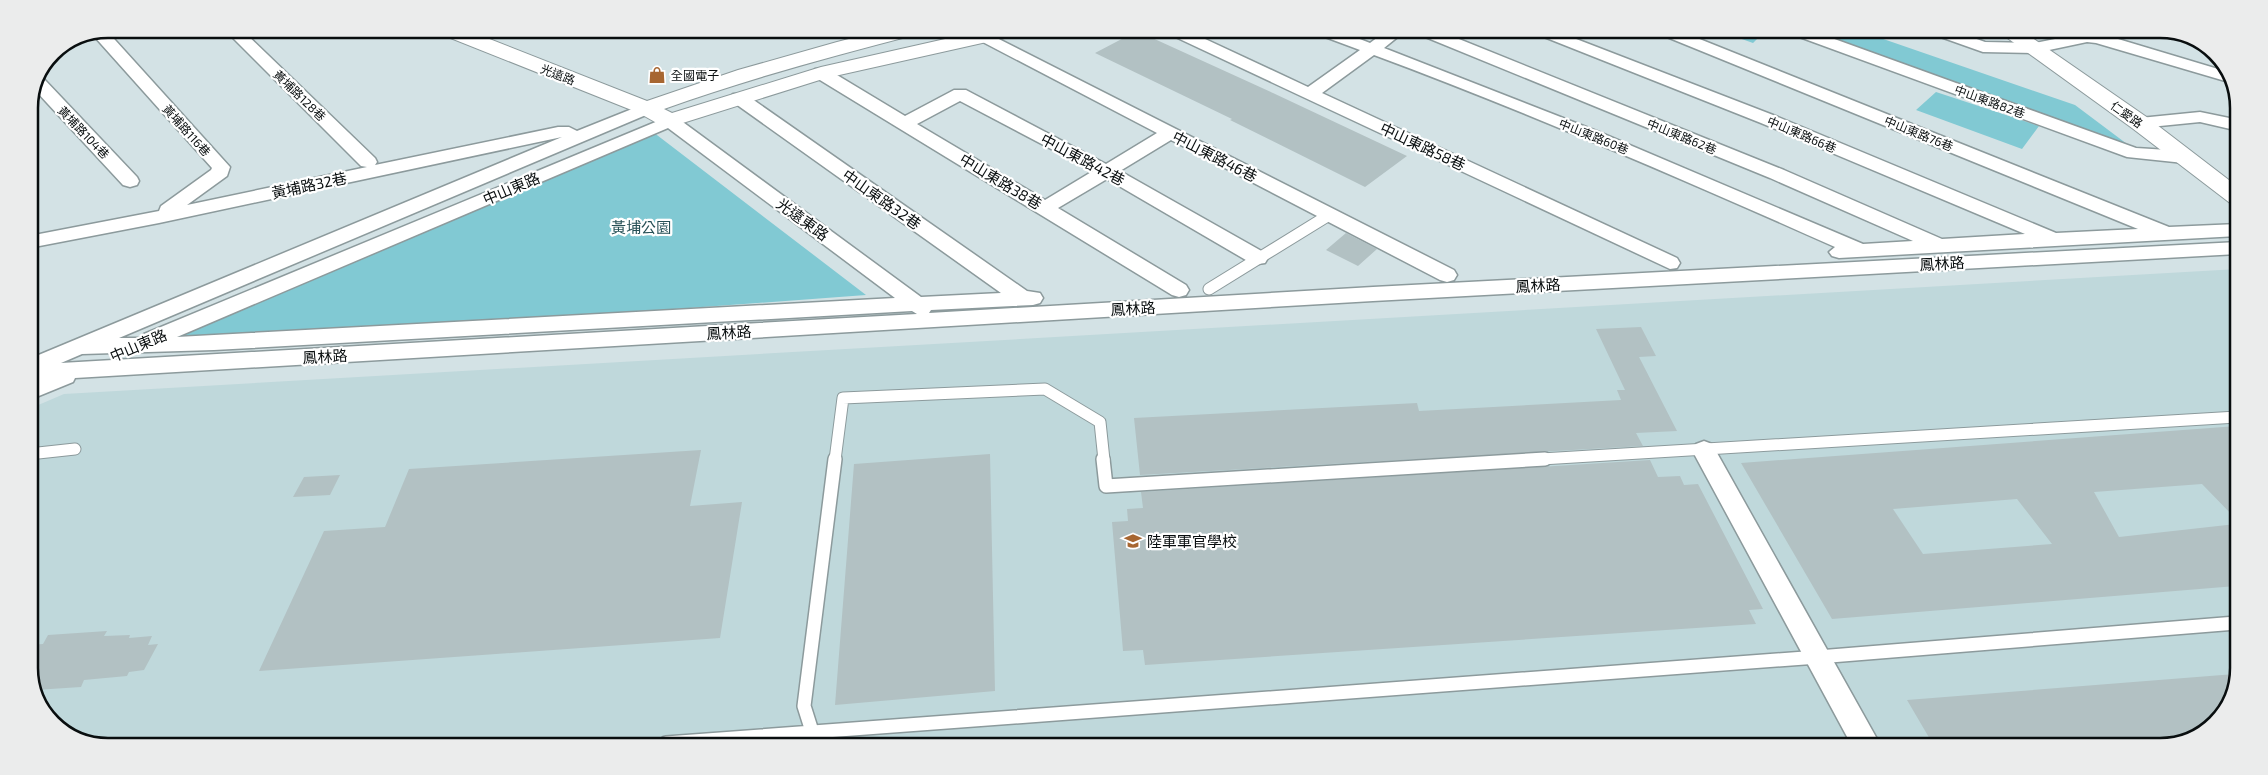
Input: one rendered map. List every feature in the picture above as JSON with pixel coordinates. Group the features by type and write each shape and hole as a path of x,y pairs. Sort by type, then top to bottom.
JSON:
{"main road":[{"name":"光遠路","path":"468,38 647,108 670,121"},
{"name":"中山東路","path":"647,108 701,88 801,58 880,38"},
{"name":"中山東路","path":"670,121 821,73 974,38"},
{"name":"仁愛路","path":"2022,38 2140,123 2230,192"}],"street":[{"name":"黃埔路116巷","path":"105,38 221,167 220,172 213,179 159,217"},
{"name":"黃埔路128巷","path":"241,38 368,162"},
{"name":"中山東路46巷","path":"987,38 1448,275"},
{"name":"中山東路58巷","path":"1190,38 1670,263"},
{"name":"中山東路60巷","path":"1342,38 1434,70 1686,174 1862,251"},
{"path":"1310,93 1387,38"},
{"name":"中山東路62巷","path":"1441,38 1777,174 1939,245"},
{"name":"中山東路66巷","path":"1561,38 1767,119 2057,241"},
{"name":"中山東路76巷","path":"1683,38 2170,234"},
{"name":"中山東路82巷","path":"1817,38 2133,153 2184,157"},
{"path":"1958,38 1983,47 2035,48 2082,38"},
{"path":"2098,38 2223,76"},
{"name":"中山東路38巷","path":"821,73 1179,290"},
{"name":"黃埔路104巷","path":"41,87 130,181"},
{"name":"中山東路42巷","path":"904,123 960,94 1106,171 1258,258"},
{"name":"中山東路32巷","path":"740,98 1024,299"},
{"name":"中山東路","path":"38,364 647,108"},
{"path":"2140,123 2200,117 2230,123"},
{"name":"中山東路","path":"38,388 670,121"},
{"name":"光遠東路","path":"670,121 919,304 933,320"},
{"name":"黃埔路32巷","path":"38,240 159,217 558,132 590,132"},
{"path":"1045,208 1170,133"},
{"name":"鳳林路","path":"83,347 224,342 1024,299 1670,263 1939,245 2057,241 2230,230"},
{"name":"鳳林路","path":"38,372 1870,266 2230,248"},
{"path":"1704,450 1863,738"}],"lane":[{"path":"1209,288 1329,215"},
{"path":"2230,417 1106,486 1100,422 1045,389 842,398 804,706 814,738 2230,623"},
{"path":"38,453 74,449"}],"shaded area":[{"name":"陸軍軍官學校","path":"2230,269 2229,681 2221,702 2210,717 2199,726 2183,734 2160,738 108,738 85,734 61,720 52,710 43,694 38,672 38,405 64,394"}],"green space":[{"path":"1739,38 1758,38 1753,43"},
{"path":"1833,38 1880,38 2075,105 2131,147"},
{"path":"1936,92 2039,126 2022,149 1916,110"},
{"name":"黃埔公園","path":"653,132 866,295 214,343 141,344"}],"building":[{"path":"1124,38 1152,38 1407,156 1365,187 1230,120 1232,119 1095,53"},
{"path":"1346,233 1377,249 1358,266 1326,250"},
{"path":"1641,327 1656,356 1639,357 1677,431 1636,433 1643,446 1140,475 1134,418 1417,403 1419,411 1621,400 1617,390 1625,390 1596,329"},
{"path":"2230,427 2230,513 2202,484 2094,492 2119,537 2230,525 2230,586 1832,619 1741,463","holes":["2017,499 2052,544 1923,554 1893,509"]},
{"path":"701,450 690,506 742,502 720,638 259,671 324,531 385,527 409,469"},
{"path":"990,454 995,691 835,705 854,464"},
{"path":"1650,460 1658,477 1680,476 1684,485 1698,484 1763,609 1749,610 1756,624 1145,665 1143,650 1123,651 1112,522 1128,521 1127,509 1143,508 1141,492"},
{"path":"340,475 330,495 293,497 304,477"},
{"path":"107,631 104,636 130,635 129,638 152,636 148,645 158,644 144,670 129,672 127,676 84,680 81,687 41,690 38,672 38,644 43,644 48,635"},
{"path":"2230,674 2227,690 2210,717 2199,726 2183,734 2160,738 1929,738 1907,700"}],"place":[{"name":"全國電子","path":"657,75"},
{"name":"陸軍軍官學校","path":"1133,541"}]}
